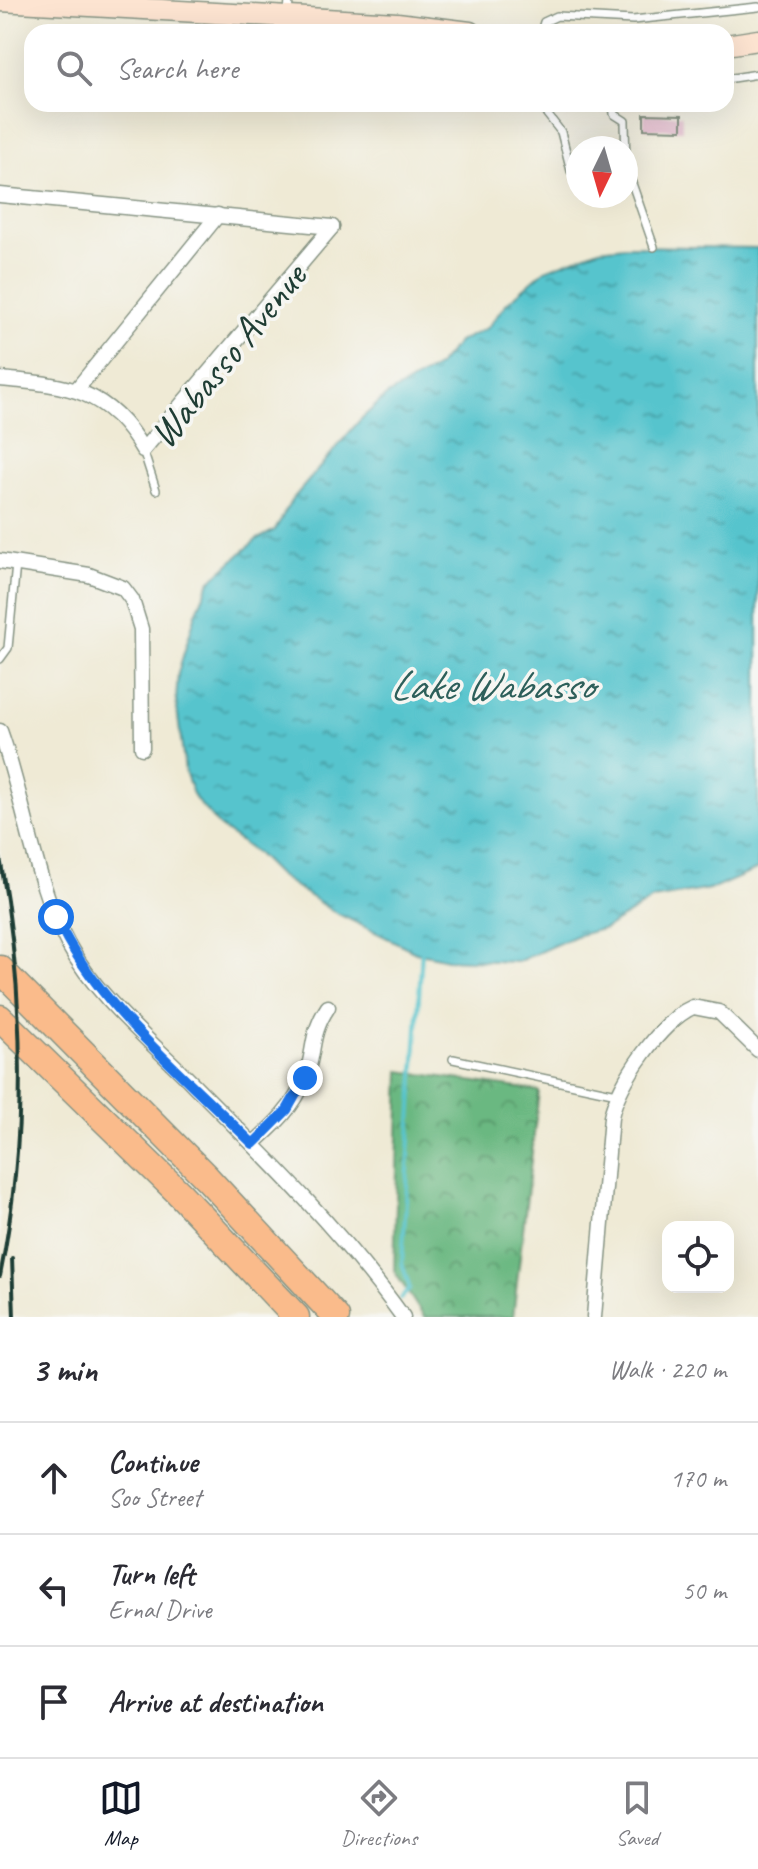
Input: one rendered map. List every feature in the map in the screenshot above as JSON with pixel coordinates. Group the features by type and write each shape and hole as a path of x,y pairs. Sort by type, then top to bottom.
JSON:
{"highway":[{"path":"0,969 207,1178 336,1317"},
{"path":"0,1018 178,1192 296,1317"}],"street":[{"path":"0,1 288,9 418,24"},
{"path":"734,44 758,40"},
{"path":"0,195 218,215"},
{"path":"77,389 218,215"},
{"name":"Wabasso Avenue","path":"143,450 332,227 218,215"},
{"path":"0,379 77,389 116,414 143,450"},
{"path":"0,561 112,582 132,600 141,629 142,748"},
{"path":"0,731 56,917 74,954 109,1000 253,1144 375,1278 403,1317"},
{"path":"594,1317 611,1117 617,1094 631,1070 668,1027 693,1007 703,1006 719,1012 758,1050"},
{"path":"253,1144 277,1121 298,1094 310,1059 315,1027 328,1007"}],"lane":[{"path":"543,24 557,16 633,20 758,7"},
{"path":"734,78 758,74"},
{"path":"545,112 561,132 566,153"},
{"path":"614,112 625,121 626,136"},
{"path":"638,202 654,247"},
{"name":"Wabasso Avenue","path":"143,450 156,490"},
{"path":"0,659 8,648 16,564"},
{"path":"453,1059 617,1094"}],"green space":[{"path":"400,1071 539,1091 513,1317 424,1317 394,1271"}],"water":[{"name":"Lake Wabasso","path":"625,246 758,248 758,869 715,888 653,899 606,928 575,936 517,962 447,959 416,952 332,911 278,875 257,854 219,826 194,797 185,771 176,701 178,673 196,613 210,581 256,540 275,530 291,501 360,420 386,396 437,367 458,342 487,328 507,303 545,270 599,249"}],"building":[{"path":"644,114 682,115 682,130 644,129"}],"waterway":[{"path":"400,1299 410,1289 402,1263 422,950"}],"railway":[{"path":"0,857 14,962 20,1066 15,1171 0,1276"},
{"path":"12,1258 14,1317"}],"route":[{"path":"56,917 81,965 109,1000 253,1144 287,1110 305,1078"}]}
